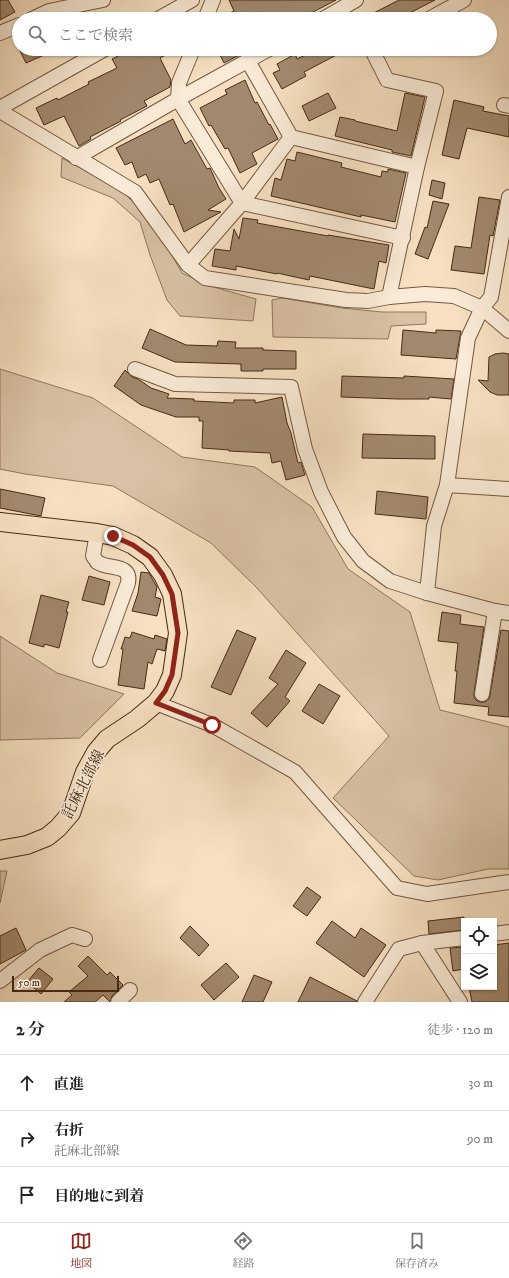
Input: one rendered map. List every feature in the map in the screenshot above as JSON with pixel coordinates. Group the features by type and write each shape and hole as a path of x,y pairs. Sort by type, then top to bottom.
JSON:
{"main road":[{"name":"託麻北部線","path":"0,522 97,533 113,536 133,545 150,557 163,575 172,594 178,633 172,675 165,691 156,703 137,719 107,739 96,752 85,772 71,813 58,828 47,837 27,845 0,850"}],"street":[{"path":"47,12 103,0"},
{"path":"171,12 192,0"},
{"path":"208,12 213,0"},
{"path":"335,12 356,0"},
{"path":"442,12 464,0"},
{"path":"0,33 12,28"},
{"path":"0,108 93,56"},
{"path":"189,56 178,83 178,100 242,203 403,238"},
{"path":"76,158 257,56"},
{"path":"375,56 387,80 436,91 389,296"},
{"path":"248,61 291,137 418,167"},
{"path":"0,111 76,158 135,192 188,265 205,278 346,300 368,300 389,296 425,294 454,296 482,308 509,331"},
{"path":"188,265 242,203 291,137"},
{"path":"427,593 434,526 447,485 468,338 482,308 491,298 504,256 509,196"},
{"path":"135,369 175,384 291,387 305,449 321,492 344,537 363,561 390,581 427,593 495,611 509,613"},
{"path":"447,485 509,489"},
{"path":"97,533 93,549 93,556 97,562 125,570 130,577 100,660"},
{"path":"482,694 495,611"},
{"path":"156,703 212,725 295,772 397,888 427,894 509,882"},
{"path":"497,934 509,932"},
{"path":"0,981 40,950 72,935 85,939"},
{"path":"365,1002 399,949 422,943 461,938"},
{"path":"422,943 460,1002"},
{"path":"118,1002 130,990"}],"shaded area":[{"path":"62,158 122,191 152,221 182,273 210,286 256,299 253,321 180,316 167,300 150,255 140,222 113,198 61,177"},
{"path":"282,298 342,308 382,312 426,312 426,324 391,326 388,339 273,337 272,300"},
{"path":"0,369 93,398 182,457 255,467 312,507 348,569 410,612 440,710 509,727 509,869 488,869 438,880 414,876 333,798 389,736 256,587 211,543 113,486 25,474 0,469"},
{"path":"0,636 57,673 124,694 80,738 0,740"},
{"path":"0,871 7,871 0,903"}],"building":[{"path":"0,0 8,0 15,12 12,12 12,14 0,20"},
{"path":"229,0 336,0 313,12 232,12 234,11"},
{"path":"399,0 435,0 412,12 376,12"},
{"path":"22,56 42,56 26,63"},
{"path":"118,56 164,56 160,58 171,80 170,87 144,101 147,106 90,137 91,139 79,146 64,116 44,125 36,108 57,98 58,100 89,84 88,82 117,68 112,59"},
{"path":"220,56 238,56 224,63"},
{"path":"291,56 296,56 297,59 303,56 335,56 304,72 306,76 282,89 273,73 280,70 277,64"},
{"path":"245,80 255,103 257,102 278,139 252,153 257,164 240,173 228,148 225,149 211,125 209,126 200,108 227,94 225,90"},
{"path":"328,93 336,108 309,121 302,106"},
{"path":"405,93 425,97 411,156 335,136 340,117 397,131"},
{"path":"454,100 484,107 483,111 509,116 509,137 467,128 459,159 442,155"},
{"path":"173,119 185,144 191,140 207,169 210,168 226,199 208,210 221,212 184,232 173,204 170,205 159,179 150,183 146,174 138,178 132,162 125,165 116,148"},
{"path":"297,152 342,163 341,167 381,177 382,171 388,172 388,169 406,173 395,222 361,215 361,217 271,196 275,178 281,180 287,159 295,161"},
{"path":"432,180 445,183 442,199 429,195"},
{"path":"479,197 500,200 493,236 490,235 484,274 451,270 455,246 471,248"},
{"path":"433,201 449,204 428,259 415,254 425,227 427,228"},
{"path":"243,218 258,220 257,223 389,245 386,263 379,261 374,289 310,276 309,280 236,266 236,270 212,266 215,249 230,251 234,229 239,239"},
{"path":"150,329 186,345 217,346 218,341 236,342 235,348 263,348 263,350 296,351 296,369 241,371 241,364 175,362 142,348"},
{"path":"403,330 436,333 436,330 461,331 456,359 401,355"},
{"path":"495,354 509,354 509,395 497,395 490,392 478,380 488,381 489,357"},
{"path":"125,370 132,377 138,379 151,388 169,394 167,398 234,403 234,400 255,400 255,403 282,397 287,423 291,433 298,463 301,462 305,475 286,480 281,461 272,463 270,453 202,448 203,421 199,421 199,417 176,417 141,405 114,386"},
{"path":"342,376 404,378 404,376 454,379 451,399 429,397 429,399 398,399 341,397"},
{"path":"363,434 435,436 435,459 362,458"},
{"path":"0,489 45,498 41,516 0,508"},
{"path":"377,491 428,497 426,519 375,514"},
{"path":"141,572 149,573 157,587 155,597 161,599 157,616 132,611 138,593"},
{"path":"89,576 110,582 104,605 82,600"},
{"path":"41,595 69,602 59,648 44,644 44,647 29,643"},
{"path":"442,612 461,615 460,624 484,627 474,693 476,700 480,702 485,702 489,699 501,630 509,631 509,717 488,715 489,707 454,703 458,643 438,641"},
{"path":"237,630 256,638 231,695 211,687"},
{"path":"132,632 154,639 155,635 167,639 165,651 157,649 152,664 148,662 144,689 118,685 123,649 121,649 125,637 130,638"},
{"path":"286,650 306,663 285,697 290,701 267,727 251,713 278,684 269,678"},
{"path":"319,684 340,696 323,724 302,711"},
{"path":"307,887 321,897 307,916 293,906"},
{"path":"464,917 461,918 461,930 429,934 428,921"},
{"path":"332,921 355,938 361,928 386,945 364,977 316,943"},
{"path":"190,926 209,945 199,956 180,938"},
{"path":"16,928 26,950 0,964 0,936"},
{"path":"509,943 509,1002 472,1002 470,990 497,990 497,945"},
{"path":"461,947 461,970 453,971 450,948"},
{"path":"88,956 107,975 110,972 123,985 112,996 110,1002 103,995 95,1002 64,1002 72,995 69,992 88,976 78,966"},
{"path":"226,963 239,977 214,1000 201,985"},
{"path":"39,968 53,979 41,994 27,982"},
{"path":"254,975 272,982 263,1002 242,1002"},
{"path":"310,977 357,1001 357,1002 298,1002"}],"route":[{"path":"113,536 133,545 150,557 163,575 172,594 178,633 172,675 165,691 156,703 212,725"}]}
